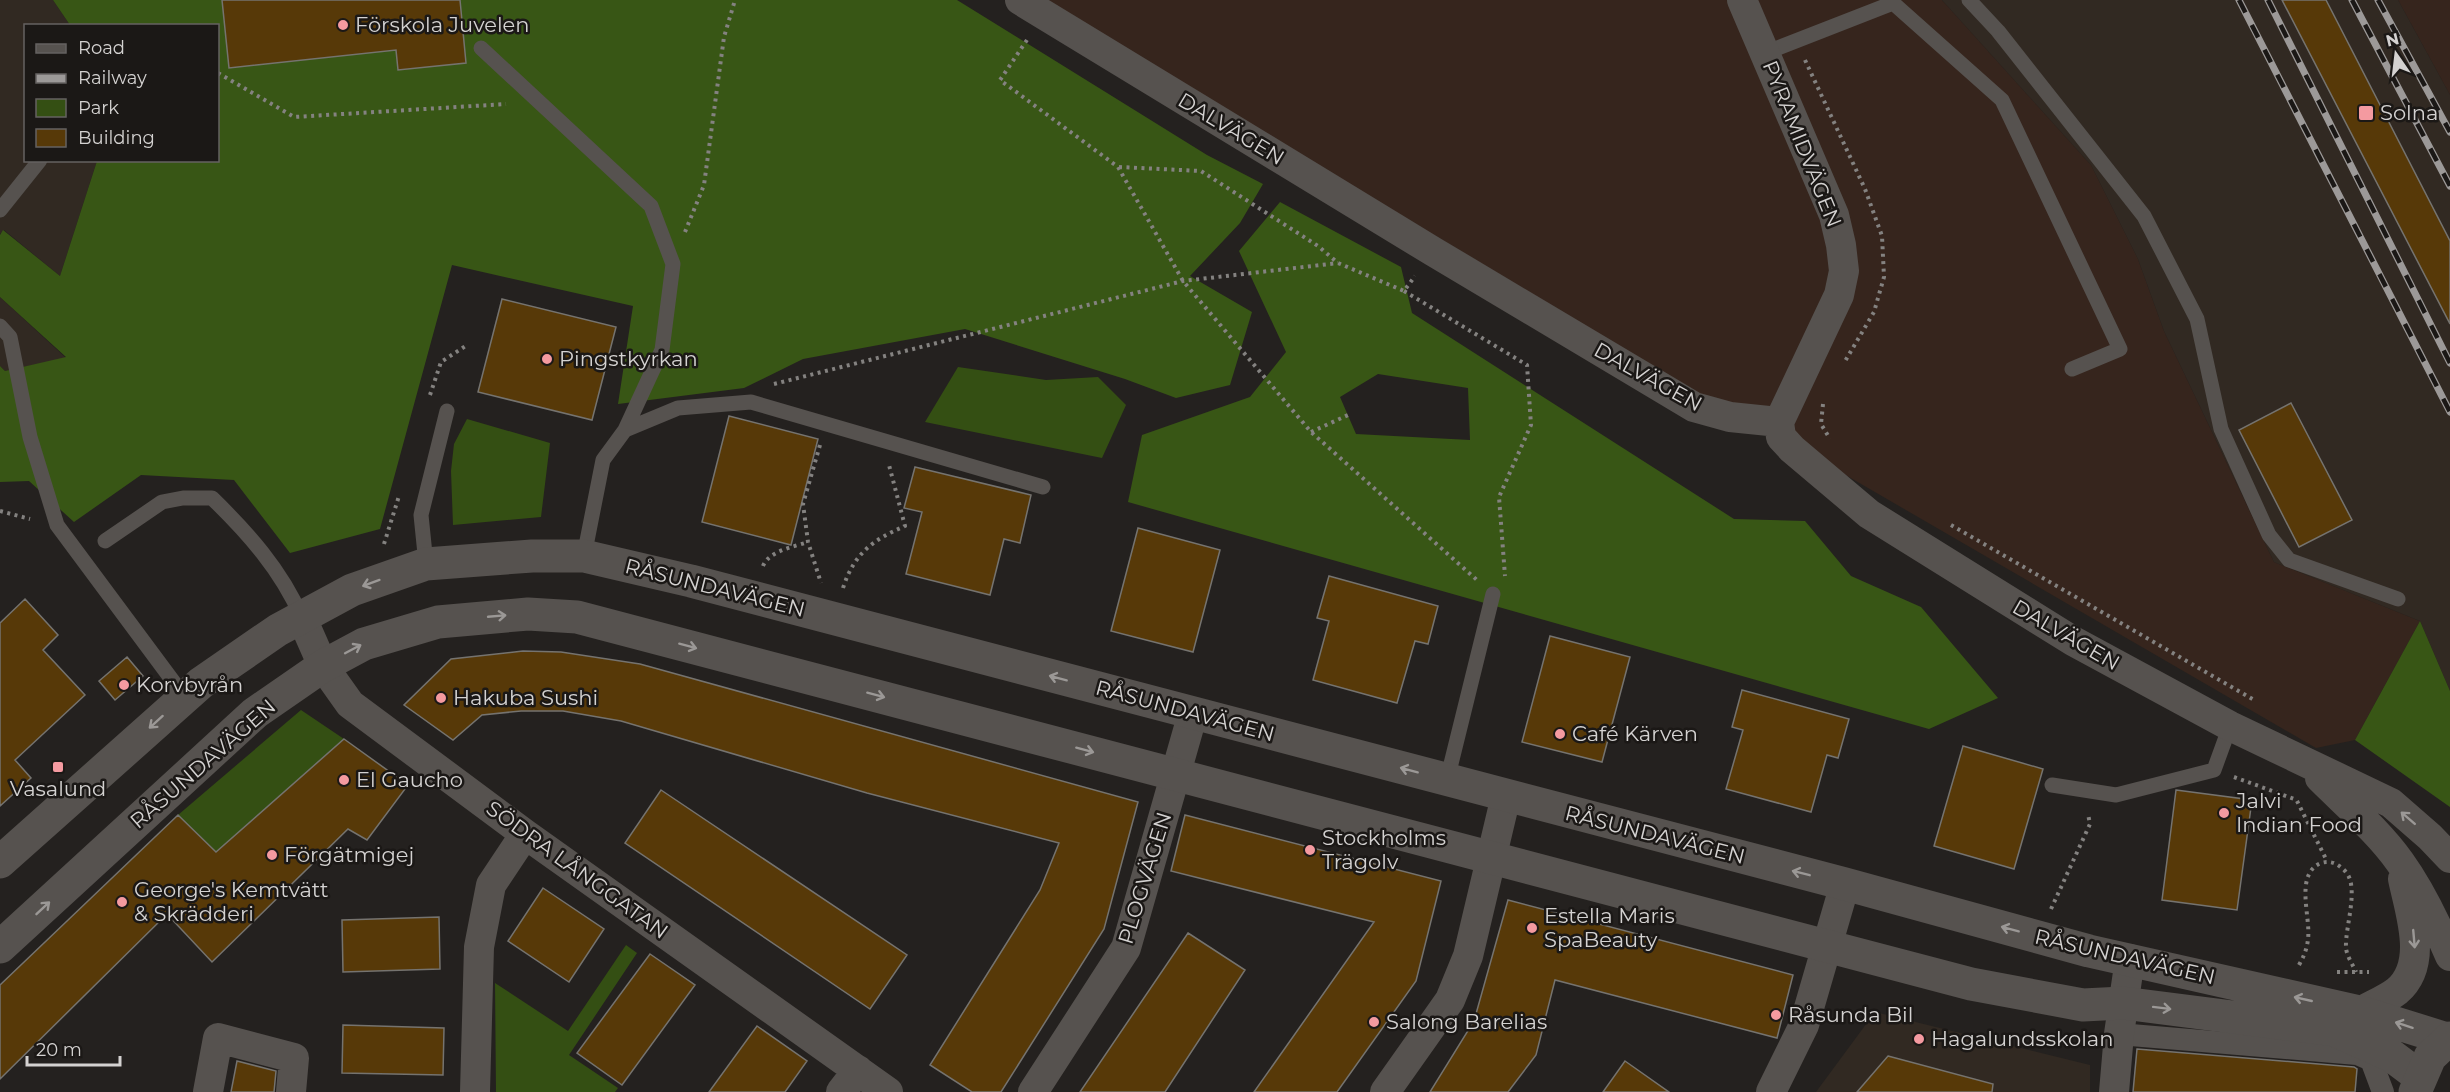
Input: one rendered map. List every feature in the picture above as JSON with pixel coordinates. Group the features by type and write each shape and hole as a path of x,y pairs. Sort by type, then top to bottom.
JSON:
{"street":[{"name":"PYRAMIDVÄGEN","path":"1742,0 1834,215 1844,271 1839,295 1779,422"},
{"name":"DALVÄGEN","path":"1032,7 1694,407 1730,417 1779,422 1781,437 1792,449 1869,514 2073,641 2230,726 2391,803 2450,858"},
{"name":"RÅSUNDAVÄGEN","path":"0,862 184,696 301,616 352,590 426,564 532,556 584,556 691,581 1845,884 2089,951 2360,1012 2449,1038"},
{"name":"RÅSUNDAVÄGEN","path":"0,947 255,713 323,666 364,644 438,622 528,614 577,617 1971,984 2083,1005 2121,1018 2334,1030 2392,1056 2418,1084"},
{"name":"SÖDRA LÅNGGATAN","path":"301,616 323,666 350,704 849,1081 888,1092"},
{"name":"PLOGVÄGEN","path":"1033,1092 1126,948 1192,713"},
{"name":"DALVÄGEN","path":"2300,759 2364,820 2400,861 2432,913 2450,956"},
{"path":"1385,1092 1450,1000 1468,956 1506,796"},
{"path":"475,1092 481,937 491,885 525,834"},
{"path":"2360,1012 2397,990 2412,971 2415,953 2414,934 2400,861"},
{"path":"1771,1092 1804,1025 1845,884"},
{"path":"2114,1092 2121,1018 2130,959"},
{"path":"2121,1018 2356,1054 2371,1060 2383,1092"},
{"path":"208,1092 218,1038 294,1058 291,1092"},
{"path":"2418,1084 2430,1057 2449,1038"}],"lane":[{"path":"1969,0 1998,31 2144,216 2197,319 2221,429 2270,535 2289,560 2398,599"},
{"path":"1765,54 1893,3 2002,99 2120,349 2072,369"},
{"path":"481,48 651,206 673,264 662,350 625,429 603,460 584,556"},
{"path":"0,210 38,162"},
{"path":"0,326 10,337 30,437 57,525 184,696"},
{"path":"625,429 678,408 751,402 1043,487"},
{"path":"426,564 421,515 447,411"},
{"path":"105,541 162,502 183,498 212,498 248,534 291,593 301,616"},
{"path":"1447,780 1493,594"},
{"path":"2052,785 2116,795 2214,770 2230,726"}],"path":[{"path":"673,264 704,185 724,37 735,0"},
{"path":"1032,7 1000,80 1118,166 1183,281 1311,432 1479,582"},
{"path":"219,74 294,117 540,102"},
{"path":"1118,166 1201,171 1318,246 1338,263 1404,291 1527,365 1531,425 1499,498 1506,575 1493,594"},
{"path":"1404,291 1434,252"},
{"path":"751,402 775,384 1183,281 1338,263"},
{"path":"1824,397 1821,424 1832,443"},
{"path":"1311,432 1348,415"},
{"path":"821,583 808,542 803,504 825,424"},
{"path":"842,589 849,569 862,550 886,533 904,525 882,440"},
{"path":"1948,524 2264,706"},
{"path":"763,567 765,560 772,555 808,542"},
{"path":"2214,770 2297,800"},
{"path":"2048,916 2090,824"},
{"path":"2297,968 2306,951 2309,937 2306,888 2308,877 2315,866 2327,861 2338,864 2348,874 2352,886 2346,949 2356,972"},
{"path":"2335,972 2369,972"}],"shaded area":[{"path":"0,0 53,0 69,24 24,24 24,162 97,162 60,276 4,230 0,234"},
{"path":"1044,0 1942,0 2091,165 2138,259 2164,331 2274,562 2420,621 2355,740 2316,748 1837,470 1713,403"},
{"path":"1942,0 2398,0 2450,95 2450,691 2420,621 2274,562 2164,331 2138,259 2091,165"},
{"path":"2398,0 2450,0 2450,95"},
{"path":"0,297 66,358 5,371 0,366"},
{"name":"Hagalundsskolan","path":"1875,1012 2090,1065 2090,1092 1816,1092"}],"green space":[{"path":"53,0 957,0 1207,155 1263,184 1240,223 1190,276 1252,312 1230,385 1176,398 1125,379 965,329 803,359 744,388 618,404 633,306 452,265 380,529 290,553 234,480 141,475 74,522 29,481 0,482 0,366 5,371 66,357 0,297 0,235 3,230 60,276 97,162 219,162 219,24 69,24"},
{"path":"1280,202 1401,267 1412,313 1734,519 1805,521 1851,576 1921,607 1998,698 1929,729 1128,502 1142,435 1250,397 1286,352 1239,251","holes":["1378,374 1468,388 1470,440 1356,434 1340,397"]},
{"path":"958,367 1046,380 1098,377 1126,405 1102,458 925,422"},
{"path":"467,419 550,443 541,517 453,525 451,471 454,444"},
{"path":"2420,621 2450,691 2450,807 2355,740"},
{"path":"301,710 344,739 216,852 178,815"},
{"path":"626,945 637,953 569,1055 618,1088 615,1092 496,1092 495,983 568,1031"}],"building":[{"name":"Förskola Juvelen","path":"222,0 460,0 466,63 398,70 396,50 229,68"},
{"path":"2282,0 2326,0 2450,241 2450,324"},
{"name":"Pingstkyrkan","path":"502,299 616,327 592,420 478,392"},
{"path":"2291,403 2352,520 2299,547 2239,430"},
{"path":"729,416 818,439 791,545 702,522"},
{"path":"915,467 1031,495 1020,543 1004,539 990,595 906,574 922,512 904,508"},
{"path":"1138,528 1220,550 1193,652 1111,631"},
{"path":"1329,576 1438,606 1428,644 1415,641 1397,703 1313,680 1329,621 1317,618"},
{"path":"25,599 58,635 43,650 85,695 15,760 31,778 0,806 0,623"},
{"path":"1550,636 1630,657 1602,762 1522,742"},
{"path":"523,651 561,652 640,664 1138,802 1104,929 1001,1092 972,1092 930,1065 1040,890 1059,843 867,793 621,721 563,711 521,711 482,715 453,740 404,705 451,659"},
{"path":"127,657 143,676 115,700 99,681"},
{"path":"1742,690 1849,719 1838,758 1827,755 1811,812 1726,789 1743,730 1732,727"},
{"path":"344,739 408,785 367,840 348,829 212,962 167,914 0,1079 0,985 178,815 216,852"},
{"path":"1963,746 2043,769 2014,869 1934,846"},
{"path":"661,790 907,955 870,1009 625,843"},
{"path":"2176,790 2252,800 2237,910 2162,900"},
{"path":"1185,815 1441,881 1416,981 1337,1092 1254,1092 1374,922 1171,871"},
{"path":"543,888 604,929 569,982 508,941"},
{"path":"1508,900 1793,975 1777,1038 1555,980 1536,1055 1508,1092 1430,1092 1474,1021"},
{"path":"439,917 440,969 343,972 342,920"},
{"path":"1188,933 1245,970 1165,1092 1080,1092"},
{"path":"650,954 695,985 622,1085 577,1053"},
{"path":"343,1025 444,1028 443,1075 342,1073"},
{"path":"757,1026 807,1061 785,1092 709,1092"},
{"path":"2137,1049 2354,1067 2357,1069 2355,1092 2133,1092"},
{"path":"1888,1056 1993,1084 1992,1092 1857,1092"},
{"path":"237,1061 276,1071 274,1092 231,1092"},
{"path":"1625,1061 1669,1092 1603,1092"}],"railway":[{"path":"2239,0 2450,412"},
{"path":"2268,0 2450,363"},
{"path":"2352,0 2450,186"},
{"path":"2378,0 2450,132"}],"place":[{"name":"Förskola Juvelen","path":"343,25"},
{"name":"Solna","path":"2366,113"},
{"name":"Pingstkyrkan","path":"547,359"},
{"name":"Korvbyrån","path":"124,685"},
{"name":"Hakuba Sushi","path":"441,698"},
{"name":"Café Kärven","path":"1560,734"},
{"name":"Vasalund","path":"58,767"},
{"name":"El Gaucho","path":"344,780"},
{"name":"Jalvi Indian Food","path":"2224,813"},
{"name":"Stockholms Trägolv","path":"1310,850"},
{"name":"Förgätmigej","path":"272,855"},
{"name":"George's Kemtvätt & Skrädderi","path":"122,902"},
{"name":"Estella Maris SpaBeauty","path":"1532,928"},
{"name":"Råsunda Bil","path":"1776,1015"},
{"name":"Salong Barelias","path":"1374,1022"},
{"name":"Hagalundsskolan","path":"1919,1039"}]}
